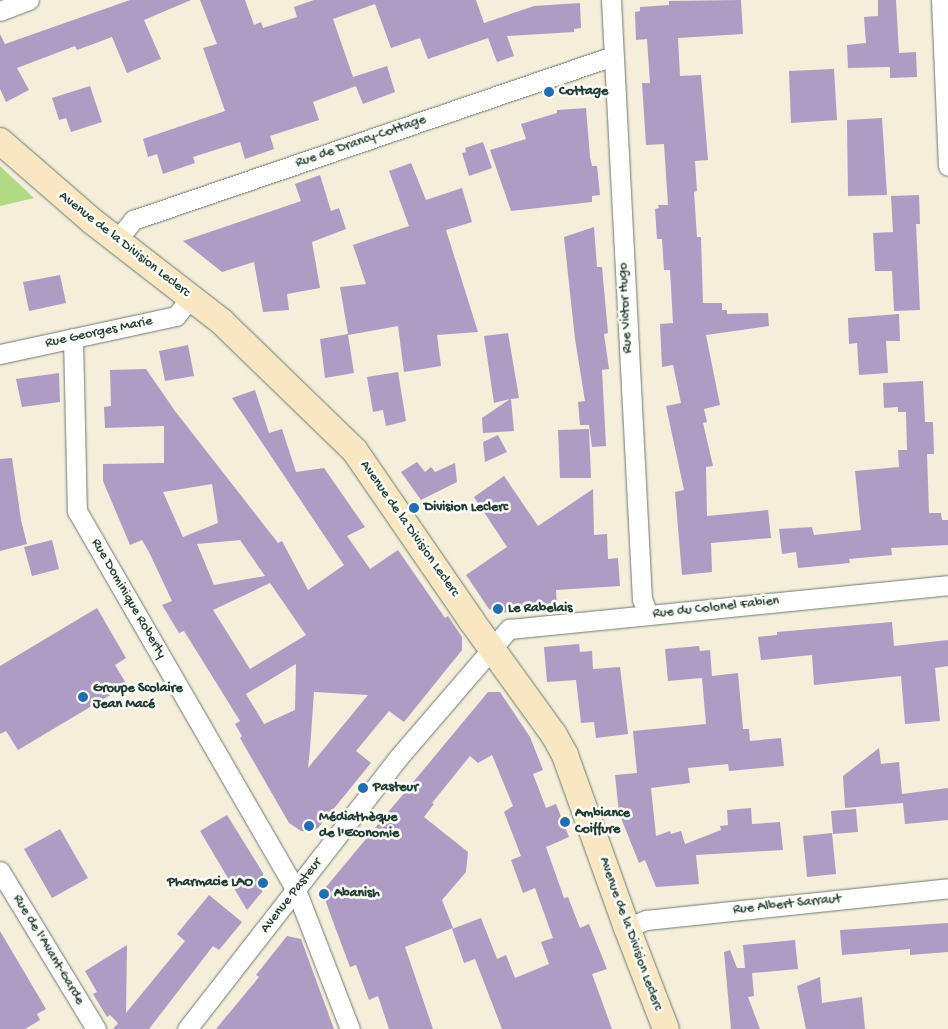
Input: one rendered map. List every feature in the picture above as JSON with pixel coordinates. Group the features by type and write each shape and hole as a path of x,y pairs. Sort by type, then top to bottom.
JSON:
{"street":[{"path":"0,11 29,0"},
{"name":"Rue Victor Hugo","path":"610,0 642,599 648,614"},
{"path":"941,0 948,166"},
{"name":"Rue de Drancy-Cottage","path":"117,240 133,220 613,56"},
{"name":"Avenue de la Division Leclerc","path":"0,141 39,177 236,335 355,451 554,734 565,755 627,928 666,1029"},
{"name":"Rue Georges Marie","path":"0,354 176,316 190,298"},
{"name":"Rue Dominique Roberty","path":"73,338 77,511 296,890 350,1029"},
{"name":"Rue du Colonel Fabien","path":"492,647 508,629 514,628 948,584"},
{"name":"Avenue Pasteur","path":"187,1029 397,759 492,647"},
{"name":"Rue de l'Avant-Garde","path":"0,871 96,1029"},
{"name":"Rue Albert Sarraut","path":"627,928 646,920 948,888"}],"green space":[{"path":"0,166 34,198 0,206"}],"building":[{"path":"130,0 191,0 144,20 161,59 127,73 112,37 77,50 75,46 17,68 29,90 6,102 0,89 0,34 5,44"},
{"path":"200,0 245,0 254,25 261,22 263,28 297,17 294,7 314,0 476,0 484,23 534,6 580,3 581,28 574,29 574,32 507,36 514,56 497,62 488,38 428,59 420,38 391,48 375,4 333,19 353,77 387,66 395,92 363,104 356,86 313,102 319,120 270,136 274,149 245,159 240,142 193,157 195,163 163,174 157,154 148,157 143,139 225,111 203,48 217,44"},
{"path":"741,0 743,34 678,38 680,76 701,75 708,160 695,161 697,191 694,192 697,237 701,237 703,303 722,303 722,310 727,310 727,314 768,313 769,326 706,335 720,405 704,409 707,422 703,423 713,466 706,467 707,516 768,510 771,538 711,543 712,572 682,575 675,492 684,490 666,406 681,403 673,365 662,367 660,324 673,323 670,270 664,270 662,239 657,239 655,209 659,208 658,205 668,205 664,144 646,145 642,83 650,83 647,39 636,40 635,12 640,11 640,7 669,5 669,1"},
{"path":"878,0 896,0 899,53 916,52 917,77 890,78 890,67 848,68 847,45 866,43 864,17 878,16"},
{"path":"834,69 837,120 791,123 789,71"},
{"path":"90,86 102,122 71,132 66,118 59,120 52,98"},
{"path":"586,108 590,157 592,166 597,166 600,195 592,196 592,202 511,211 490,150 526,139 521,124 557,113 557,110"},
{"path":"882,118 887,195 848,196 847,120"},
{"path":"483,142 492,168 469,176 462,153 466,152 465,148"},
{"path":"411,163 426,200 462,188 472,222 446,230 478,332 437,335 441,366 404,372 398,326 348,335 354,373 325,378 320,339 348,334 340,287 366,284 353,245 409,226 389,171"},
{"path":"320,175 331,211 339,208 346,229 312,242 320,288 287,294 289,310 263,312 254,262 222,272 183,241 301,201 295,184"},
{"path":"919,195 920,224 916,224 920,310 894,311 892,271 875,271 873,233 893,232 891,196"},
{"path":"594,227 597,267 602,267 608,333 604,334 609,369 602,370 606,446 592,447 589,425 580,425 578,402 585,401 575,339 564,237"},
{"path":"60,275 66,303 29,311 23,282"},
{"path":"899,314 900,341 886,341 888,373 859,375 857,343 849,344 848,318"},
{"path":"508,333 519,398 511,399 514,431 483,433 482,418 510,399 494,403 484,336"},
{"path":"188,345 194,376 165,381 159,351"},
{"path":"146,369 175,411 278,543 282,541 308,590 344,565 232,398 255,390 269,433 282,429 296,472 324,468 365,527 347,536 370,569 398,550 445,618 448,616 462,637 462,650 404,722 389,711 356,751 371,763 318,828 313,831 301,831 289,823 240,738 242,736 235,724 240,721 184,631 179,633 162,605 172,601 149,552 142,540 130,545 103,481 103,464 164,463 164,426 105,428 104,407 111,406 110,370","holes":["212,484 218,523 183,537 163,492","240,540 265,576 214,585 197,544","270,583 306,635 250,669 213,610","296,664 295,710 264,724 246,694","314,692 368,695 308,768"]},
{"path":"398,372 406,421 386,426 383,410 373,412 367,377"},
{"path":"59,373 60,402 22,407 16,379"},
{"path":"923,381 925,422 933,422 934,454 927,454 929,513 941,513 942,520 948,520 948,545 891,548 892,555 849,559 850,563 798,568 796,552 782,554 779,529 812,527 814,535 861,530 855,471 899,467 898,450 907,450 906,412 898,412 898,407 884,408 883,383"},
{"path":"589,429 591,478 560,478 558,430"},
{"path":"498,435 507,452 485,462 483,442"},
{"path":"12,458 21,520 27,544 0,551 0,459"},
{"path":"417,462 425,472 431,467 435,472 455,463 457,482 421,500 401,472"},
{"path":"504,476 538,526 593,489 594,535 607,534 608,559 618,558 620,586 556,590 557,608 499,613 489,609 466,575 507,547 474,497"},
{"path":"52,540 59,569 32,576 24,547"},
{"path":"97,608 126,658 115,665 127,685 18,750 6,731 0,734 0,666"},
{"path":"892,622 894,646 948,640 948,666 935,668 940,721 905,724 901,676 814,685 812,655 761,660 758,637 777,635 777,632"},
{"path":"579,644 580,652 592,651 593,669 620,667 628,734 596,738 594,722 581,723 576,680 547,682 544,647"},
{"path":"699,646 700,651 710,650 712,676 738,673 743,729 749,729 750,741 781,738 784,766 729,771 728,764 688,768 690,783 651,788 656,836 670,831 671,834 681,831 685,844 721,830 720,826 728,825 727,810 751,808 752,824 780,822 783,850 696,855 699,884 656,887 645,860 639,863 619,813 615,775 637,773 633,731 706,724 702,678 668,681 665,649"},
{"path":"488,692 500,692 530,737 543,770 533,774 546,808 556,804 569,837 546,847 564,898 568,897 580,928 589,924 607,969 592,974 612,1029 502,1029 475,959 464,963 452,929 481,918 497,959 506,955 515,978 549,964 541,942 553,938 535,888 523,893 511,860 521,856 504,812 513,806 492,755 478,763 470,756 432,803 434,804 424,817 468,852 466,872 442,900 453,928 405,947 433,1029 389,1029 378,996 369,1000 356,965 350,967 332,919 325,899 326,887"},
{"path":"879,748 881,764 899,762 902,794 948,788 948,820 905,824 903,803 845,808 843,776"},
{"path":"856,809 858,832 833,834 831,811"},
{"path":"227,815 263,873 262,892 247,910 200,831"},
{"path":"60,829 88,878 52,898 24,849"},
{"path":"832,833 836,874 807,877 803,836"},
{"path":"209,895 242,922 219,950 213,946 149,1029 113,1029 118,1023 110,1015 107,1017 93,994 97,992 85,971 127,945 126,1013 185,941 177,934"},
{"path":"948,923 948,952 910,955 910,949 842,955 840,930"},
{"path":"0,931 46,1009 37,1014 40,1020 25,1029 0,1029"},
{"path":"287,936 301,939 334,1029 216,1029 259,977 256,975"},
{"path":"795,940 798,969 752,973 754,996 748,997 760,1029 731,1029 724,952 730,950 737,968 745,968 743,945"},
{"path":"820,977 822,1003 862,997 865,1029 806,1029 797,986"}],"place":[{"name":"Cottage","path":"549,92"},
{"name":"Division Leclerc","path":"414,508"},
{"name":"Le Rabelais","path":"498,609"},
{"name":"Groupe Scolaire Jean Macé","path":"83,697"},
{"name":"Pasteur","path":"363,788"},
{"name":"Ambiance Coiffure","path":"565,822"},
{"name":"Médiathèque de l'Economie","path":"309,826"},
{"name":"Pharmacie LAO","path":"263,883"},
{"name":"Abanish","path":"324,894"}]}
